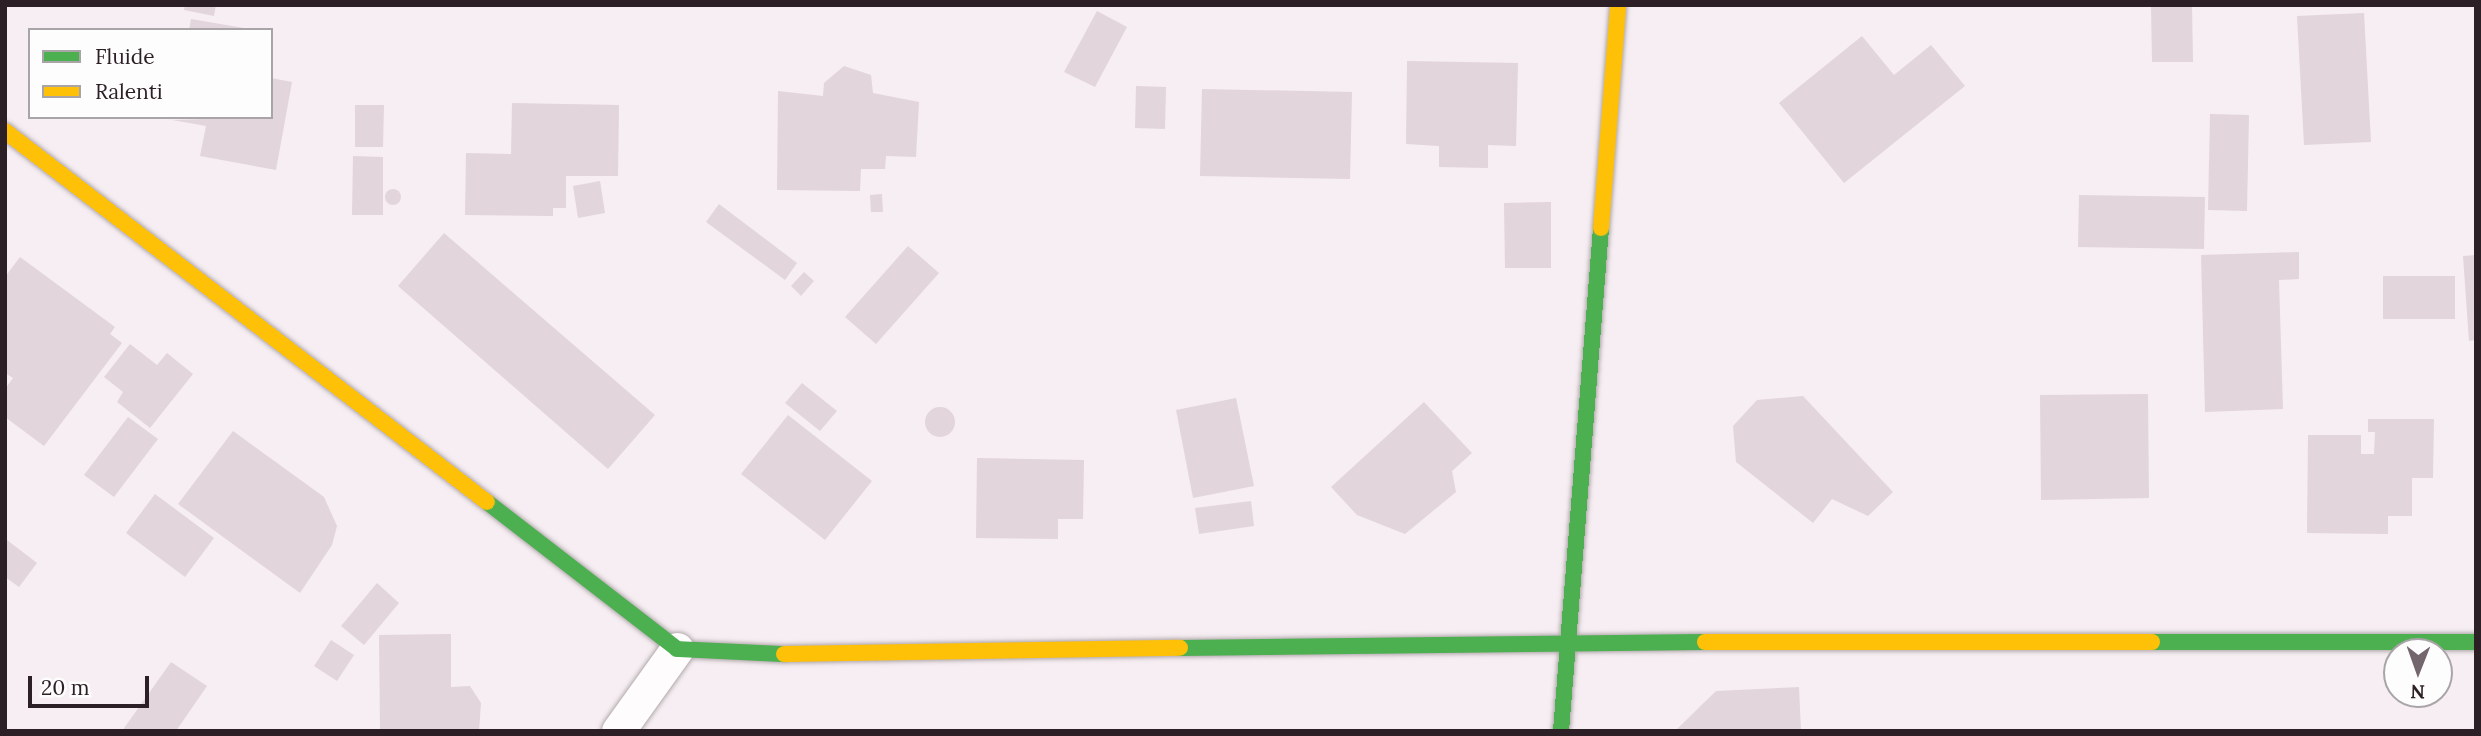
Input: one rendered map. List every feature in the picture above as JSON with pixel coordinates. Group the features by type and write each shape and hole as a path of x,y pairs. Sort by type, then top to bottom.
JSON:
{"street":[{"path":"1561,731 1618,5"},
{"path":"5,131 677,649 769,654 1567,642 2476,642"},
{"path":"618,731 677,649"}],"building":[{"path":"185,5 216,5 214,16 184,10"},
{"path":"2151,5 2192,5 2193,62 2152,62"},
{"path":"1097,11 1127,27 1095,87 1064,72"},
{"path":"2364,13 2371,142 2304,145 2297,16"},
{"path":"191,19 244,28 189,28"},
{"path":"1862,36 1894,75 1931,45 1965,86 1844,183 1779,103"},
{"path":"1407,61 1518,63 1516,146 1488,145 1488,168 1439,167 1439,146 1406,144"},
{"path":"844,66 871,75 873,93 919,102 916,157 886,156 885,169 861,169 860,191 777,190 778,91 823,96 824,83"},
{"path":"273,78 292,82 276,170 200,156 206,126 172,120 273,119"},
{"path":"1136,86 1166,87 1165,129 1135,128"},
{"path":"1202,89 1352,92 1350,179 1200,176"},
{"path":"512,103 619,105 618,176 566,176 566,208 553,208 553,216 465,215 466,153 511,154"},
{"path":"355,105 384,105 383,147 355,147"},
{"path":"2210,114 2249,115 2247,211 2208,210"},
{"path":"353,156 383,157 383,215 352,215"},
{"path":"600,181 605,213 578,218 573,186"},
{"path":"393,189 401,197 393,205 385,197"},
{"path":"882,194 883,212 871,212 870,195"},
{"path":"2079,195 2205,197 2204,249 2078,247"},
{"path":"1551,202 1551,268 1505,268 1504,203"},
{"path":"719,204 797,263 785,280 706,222"},
{"path":"444,233 655,415 608,469 398,286"},
{"path":"908,246 939,273 876,344 845,317"},
{"path":"2299,252 2299,279 2279,280 2283,409 2205,412 2201,255"},
{"path":"2476,255 2476,340 2469,341 2463,256"},
{"path":"20,257 115,327 110,334 122,343 44,446 5,417 5,389 13,378 5,373 5,277"},
{"path":"804,272 814,281 801,296 791,286"},
{"path":"2383,276 2455,276 2455,319 2383,319"},
{"path":"130,344 157,365 167,353 193,374 150,428 117,402 123,392 104,377"},
{"path":"802,383 837,411 820,431 785,403"},
{"path":"2148,394 2149,498 2041,500 2040,395"},
{"path":"1803,396 1893,492 1868,516 1832,499 1813,523 1736,462 1733,426 1757,400"},
{"path":"1236,398 1254,486 1193,498 1176,410"},
{"path":"1424,402 1472,453 1452,471 1456,492 1405,534 1357,515 1331,487"},
{"path":"940,407 950,412 955,422 950,432 940,437 930,432 925,422 930,412"},
{"path":"788,415 872,481 825,540 741,474"},
{"path":"128,417 158,439 114,497 84,475"},
{"path":"2368,419 2434,419 2433,478 2412,478 2412,516 2388,516 2388,534 2307,533 2308,435 2361,435 2361,454 2374,454 2375,432 2368,432"},
{"path":"233,431 324,497 337,526 332,545 300,593 178,504"},
{"path":"977,458 1084,460 1083,519 1058,519 1058,539 976,538"},
{"path":"155,494 214,538 185,577 126,533"},
{"path":"1251,501 1254,526 1199,534 1195,508"},
{"path":"7,540 37,563 19,587 5,577"},
{"path":"377,583 399,603 364,645 341,626"},
{"path":"451,634 451,687 470,686 481,703 479,731 380,731 379,635"},
{"path":"331,640 354,655 337,681 314,666"},
{"path":"171,662 207,686 176,731 122,731"},
{"path":"1799,687 1801,731 1675,731 1716,691"}],"traffic: fast":[{"path":"1561,731 1601,228"},
{"path":"487,502 677,649 784,654"},
{"path":"1180,648 1705,642"},
{"path":"2152,642 2476,642"}],"traffic: slow":[{"path":"1601,228 1618,5"},
{"path":"5,131 487,502"},
{"path":"1705,642 2152,642"},
{"path":"784,654 1180,648"}]}
